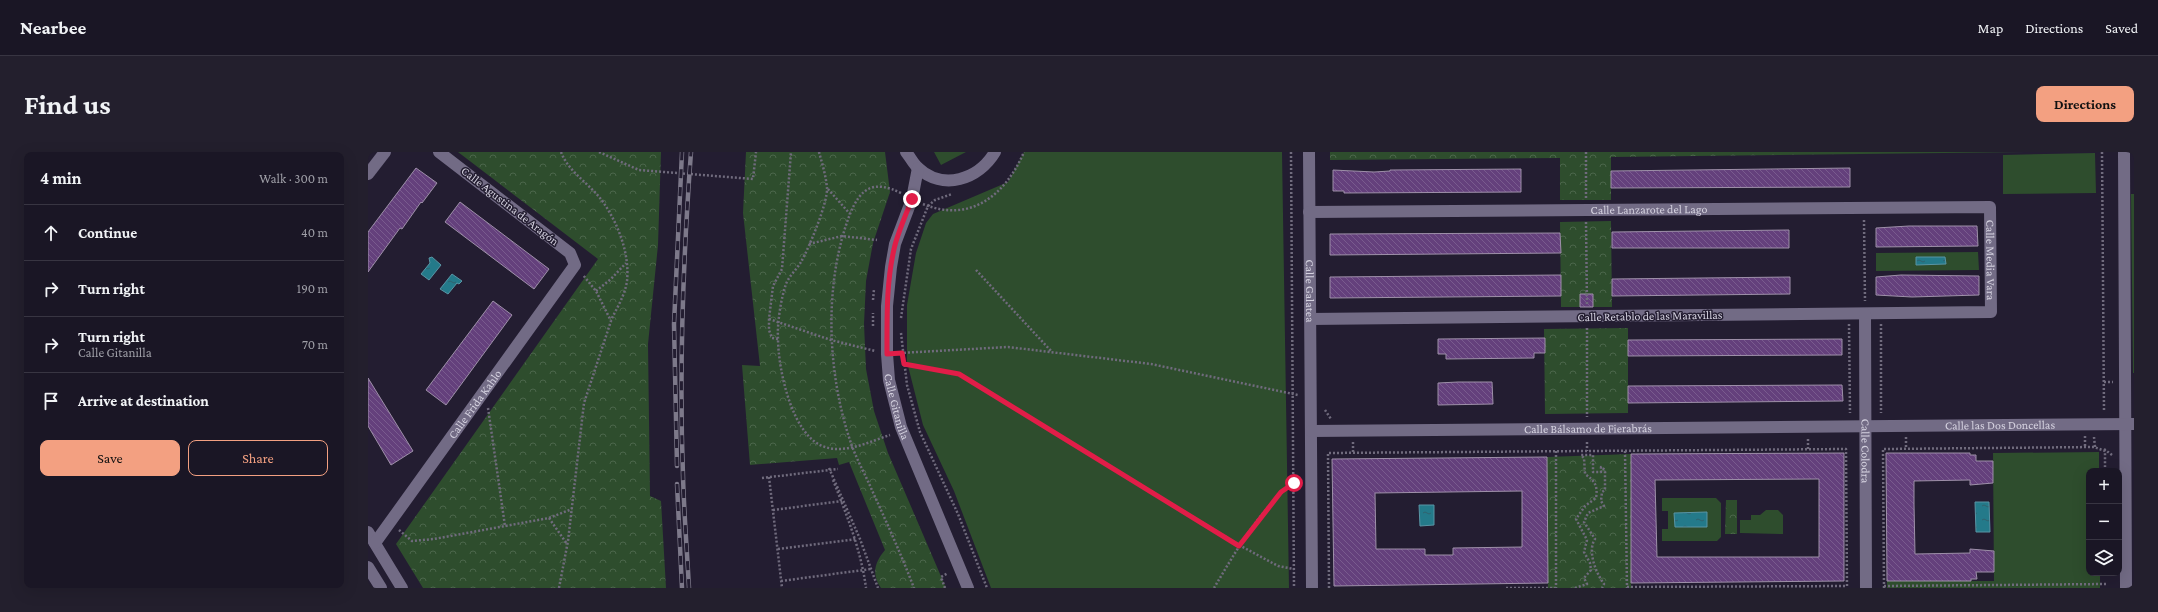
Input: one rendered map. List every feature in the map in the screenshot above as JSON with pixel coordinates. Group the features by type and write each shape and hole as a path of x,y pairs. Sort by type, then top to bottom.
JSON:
{"street":[{"path":"368,174 385,152"},
{"name":"Calle Agustina de Aragón","path":"439,152 570,253 575,265"},
{"path":"906,152 918,168 932,177 946,180 963,179 974,175 987,164 995,152"},
{"name":"Calle Galatea","path":"1309,152 1308,212 1312,588"},
{"path":"2124,152 2129,424 2126,588"},
{"name":"Calle Gitanilla","path":"918,168 912,199 895,244 890,267 887,306 887,354 889,380 901,427 968,588"},
{"name":"Calle Lanzarote del Lago","path":"1308,212 1990,207"},
{"name":"Calle Media Vara","path":"1990,207 1991,312"},
{"name":"Calle Frida Kahlo","path":"375,543 575,265"},
{"name":"Calle Retablo de las Maravillas","path":"1310,319 1991,312"},
{"name":"Calle Colodra","path":"1865,314 1866,588"},
{"name":"Calle Bálsamo de Fierabrás","path":"1311,431 1587,422 1865,426"},
{"name":"Calle las Dos Doncellas","path":"1865,426 2129,424"},
{"path":"368,532 402,588"},
{"path":"368,567 381,588"}],"path":[{"path":"559,588 568,544 584,404 611,321 621,301 627,281 626,263 620,235 600,199 564,161 560,152"},
{"path":"599,152 639,170 753,179 756,152"},
{"path":"778,339 772,338 769,330 769,319 773,286 782,268 791,152"},
{"path":"819,152 828,188 850,214"},
{"path":"1291,152 1294,588"},
{"path":"1586,152 1587,451"},
{"path":"2102,152 2104,413"},
{"path":"828,188 819,220 809,244 801,262 786,284 778,339 782,374 790,401 800,425 812,441 827,448 836,449 852,447 890,435"},
{"path":"901,320 911,249 928,206 946,195 960,193"},
{"path":"1864,208 1865,314"},
{"path":"809,244 842,236 877,240"},
{"path":"596,291 611,279 626,263"},
{"path":"575,265 596,291 611,321"},
{"path":"976,270 1052,352"},
{"path":"1843,414 1850,414 1849,314"},
{"path":"1881,314 1881,415 1888,415"},
{"path":"769,319 779,324 887,354 1008,347 1151,364 1293,395"},
{"path":"901,326 902,353 920,432 958,514 987,588"},
{"path":"904,364 959,374 1239,546 1278,566 1294,569"},
{"path":"2112,374 2112,390"},
{"path":"485,390 505,526"},
{"path":"1325,407 1325,413 1331,419 1339,419"},
{"path":"2094,447 2094,413 2104,413 2110,409"},
{"path":"1587,422 1595,416"},
{"path":"1579,417 1587,422"},
{"path":"1353,430 1354,453"},
{"path":"2094,447 2104,451 2105,467"},
{"path":"2106,584 1884,587 1883,449 2094,447 2104,449 2112,455 2112,458"},
{"path":"1329,588 1328,453 1846,449 1847,587 1627,588 1624,451"},
{"path":"1506,588 1556,588 1556,451"},
{"path":"1575,588 1587,584 1584,578 1591,570 1590,563 1584,552 1587,540 1576,519 1585,506 1596,498 1597,491 1596,484 1585,474 1584,458 1581,455 1593,455 1593,472 1601,472 1601,467 1605,470 1605,490 1602,492 1601,501 1604,506 1588,513 1584,522 1595,539 1592,544 1591,551 1598,575 1604,584 1602,588"},
{"path":"829,469 860,539 878,588"},
{"path":"762,478 838,469"},
{"path":"769,477 782,588"},
{"path":"1214,588 1239,546 1281,492 1294,483"},
{"path":"773,510 843,501"},
{"path":"843,501 864,570 866,588"},
{"path":"390,523 412,541 549,518 572,509"},
{"path":"549,518 568,544"},
{"path":"778,549 860,539"},
{"path":"781,580 871,569"},
{"path":"945,575 941,577 945,588"}],"green space":[{"path":"458,152 661,152 658,245 648,344 650,496 661,501 666,588 423,588 396,544 598,259"},
{"path":"746,152 885,152 890,192 873,243 866,281 864,324 866,369 874,411 888,453 946,588 881,588 875,573 879,559 885,550 849,462 839,465 837,458 750,465 742,365 760,366 743,213"},
{"path":"934,152 966,152 941,165"},
{"path":"1024,152 1282,152 1289,588 991,588 954,491 923,425 907,362 907,305 916,253 926,223 933,214 1008,182"},
{"path":"1330,152 2026,152 1611,157 1611,200 1560,200 1560,158 1330,160"},
{"path":"2095,153 2096,193 2003,194 2003,155"},
{"path":"2131,194 2134,194 2134,373 2133,373"},
{"path":"1611,221 1612,307 1561,307 1560,222"},
{"path":"1978,252 1979,270 1876,271 1876,253"},
{"path":"1628,328 1628,413 1545,414 1544,329"},
{"path":"2099,452 2099,468 2086,468 2086,576 2100,576 2100,588 1887,588 1887,581 1994,581 1993,453"},
{"path":"1631,454 1631,588 1548,588 1547,457"},
{"path":"1662,498 1716,498 1721,503 1721,537 1717,541 1662,541 1662,529 1668,529 1668,511 1662,511"},
{"path":"1726,500 1737,500 1737,534 1725,534"},
{"path":"1766,510 1778,510 1783,515 1783,534 1740,533 1740,520 1751,520 1751,515 1760,515"}],"water":[{"path":"432,257 441,265 429,280 421,274 430,263 429,258"},
{"path":"1916,257 1945,257 1946,264 1916,265"},
{"path":"452,274 462,281 459,284 457,283 448,294 440,289"},
{"path":"1975,502 1989,502 1990,532 1976,532"},
{"path":"1419,505 1434,505 1434,525 1420,526"},
{"path":"1707,512 1707,527 1675,527 1674,513"}],"building":[{"path":"416,168 437,183 422,203 421,202 402,229 400,228 368,272 368,232"},
{"path":"1850,168 1850,187 1611,188 1611,171"},
{"path":"1521,169 1521,192 1344,193 1344,191 1333,191 1333,170 1374,172 1390,170"},
{"path":"460,202 549,269 534,289 445,222"},
{"path":"1909,226 1977,226 1978,246 1876,247 1876,228"},
{"path":"1789,230 1789,248 1612,248 1612,232"},
{"path":"1560,233 1561,253 1330,255 1330,234"},
{"path":"1561,275 1561,296 1330,298 1330,277"},
{"path":"1901,275 1979,276 1979,295 1912,297 1876,295 1876,277"},
{"path":"1790,277 1790,294 1612,296 1612,279"},
{"path":"1580,294 1593,294 1593,307 1580,307"},
{"path":"493,301 512,315 446,405 426,390"},
{"path":"1545,338 1545,353 1534,353 1534,358 1446,359 1446,354 1438,354 1438,339"},
{"path":"1842,339 1842,355 1628,356 1628,340"},
{"path":"368,378 413,451 391,465 368,426"},
{"path":"1492,382 1493,404 1438,405 1438,383"},
{"path":"1842,385 1843,401 1628,403 1628,386"},
{"path":"1844,453 1844,581 1631,583 1631,454","holes":["1819,479 1819,557 1657,557 1655,480"]},
{"path":"1886,453 1970,453 1970,455 1976,455 1976,461 1993,461 1993,483 1970,485 1970,480 1914,481 1914,504 1915,554 1970,553 1970,549 1994,551 1994,572 1976,572 1977,579 1971,579 1971,581 1887,581"},
{"path":"1547,457 1548,583 1334,586 1332,459","holes":["1522,491 1522,547 1453,548 1453,555 1425,555 1425,549 1376,549 1375,493"]}],"railway":[{"path":"677,466 674,324 682,152"},
{"path":"689,588 683,490 681,395 684,274 691,152"},
{"path":"677,484 682,588"}],"route":[{"path":"912,199 895,244 890,267 887,306 887,354 902,353 904,364 959,374 1239,546 1281,492 1294,483"}]}
